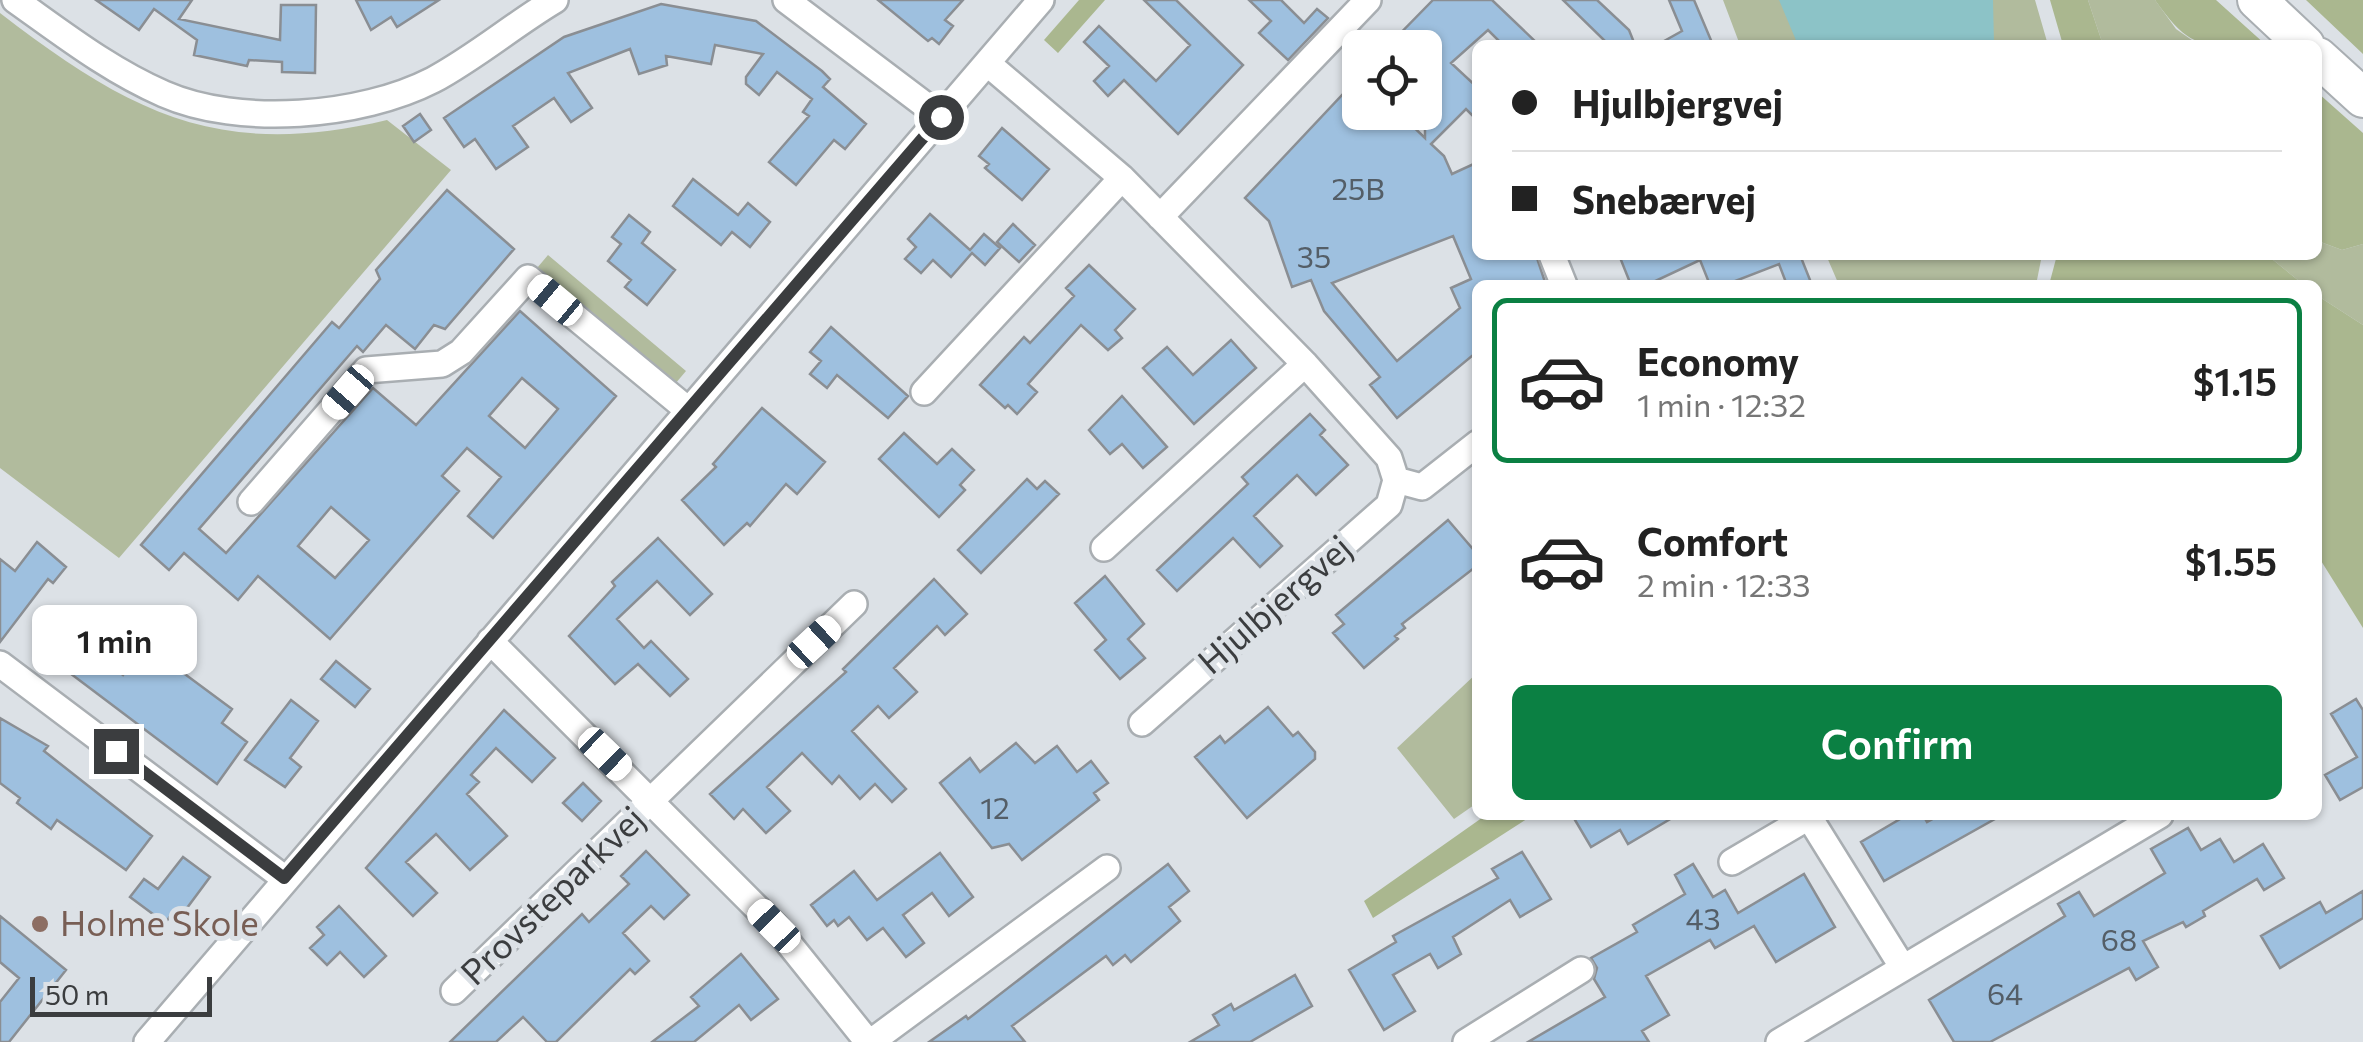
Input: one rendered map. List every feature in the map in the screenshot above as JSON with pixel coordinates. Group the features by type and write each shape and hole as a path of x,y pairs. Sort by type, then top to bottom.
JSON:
{"street":[{"path":"15,0 106,64 168,96 230,110 277,113 319,112 372,102 430,81 555,0"},
{"path":"786,0 941,117"},
{"path":"148,1042 284,878 1041,0"},
{"path":"1160,217 1368,0"},
{"path":"2257,0 2300,40"},
{"path":"2322,60 2363,98"},
{"path":"987,63 1122,178 1305,364 1390,458 1396,480 1422,487 1472,448"},
{"path":"924,392 1122,178"},
{"path":"251,502 366,370 442,364 460,352 528,278 688,410"},
{"path":"1104,548 1305,364"},
{"name":"Hjulbjergvej","path":"1142,723 1389,505 1396,480"},
{"name":"Provsteparkvej","path":"454,992 854,604"},
{"name":"Provsteparkvej","path":"490,642 774,926 869,1042 1107,868"},
{"path":"0,664 284,878"},
{"path":"1732,862 1804,820"},
{"path":"1813,820 1902,968"},
{"path":"1779,1042 2152,820"},
{"path":"1474,1040 1581,970"}],"green space":[{"path":"1079,0 1105,0 1058,53 1044,40"},
{"path":"1723,0 2035,0 2047,40 1738,40"},
{"path":"2050,0 2088,0 2101,40 2062,40"},
{"path":"2088,0 2155,0 2176,29 2192,40 2101,40"},
{"path":"2155,0 2216,0 2260,40 2195,40"},
{"path":"2306,0 2363,0 2363,54"},
{"path":"0,13 92,78 179,119 225,130 274,134 327,131 387,120 451,170 119,558 0,468"},
{"path":"2322,97 2363,133 2363,244 2342,250 2322,242"},
{"path":"2322,242 2342,250 2363,244 2363,325 2322,299 2322,280 2298,280 2273,260 2322,260"},
{"path":"548,255 686,371 659,403 526,293 532,274"},
{"path":"1828,260 2041,260 2037,280 1837,280"},
{"path":"2056,260 2273,260 2298,280 2050,280"},
{"path":"2322,299 2363,325 2363,628 2322,562"},
{"path":"1472,678 1472,806 1454,819 1397,748"},
{"path":"1479,820 1525,820 1373,918 1364,901"}],"water":[{"path":"1779,0 1993,0 1994,40 1796,40"}],"building":[{"path":"96,0 192,0 179,19 280,40 281,5 316,5 315,73 282,72 282,62 249,60 247,66 194,55 197,40 154,9 139,30"},
{"path":"356,0 439,0 397,27 391,17 371,30"},
{"path":"878,0 963,0 945,20 953,26 939,44 932,38 928,41"},
{"path":"1144,0 1176,0 1243,65 1178,134 1124,80 1108,96 1094,81 1109,66 1084,42 1099,26 1156,81 1190,45"},
{"path":"1249,0 1281,0 1304,23 1317,9 1328,18 1288,60 1259,33 1271,21"},
{"path":"1433,0 1492,0 1534,40 1498,40 1488,30 1472,40 1451,63 1472,82 1472,115 1466,109 1431,144 1444,156 1452,174 1472,165 1472,260 1538,260 1544,280 1472,280 1472,356 1397,418 1370,385 1380,377 1324,311 1311,280 1292,287 1269,221 1245,198 1342,95 1342,130 1417,130 1425,138 1425,130 1442,130 1442,30 1404,30","holes":["1453,236 1471,279 1451,288 1460,308 1397,361 1332,283"]},
{"path":"1563,0 1597,0 1629,30 1633,40 1604,40"},
{"path":"1669,0 1694,0 1711,40 1666,40 1682,31"},
{"path":"661,4 756,21 822,71 830,79 823,87 866,124 845,149 834,140 796,185 769,162 809,116 803,112 812,99 777,72 759,95 746,84 746,77 763,54 715,45 711,64 666,56 667,65 639,74 630,49 568,73 592,108 571,122 554,98 513,126 528,147 496,169 475,139 464,147 444,118 564,37"},
{"path":"420,114 431,130 414,142 403,126"},
{"path":"1002,128 1049,169 1022,200 985,168 989,164 979,156"},
{"path":"693,179 738,215 748,203 770,222 750,247 732,232 721,245 673,206"},
{"path":"447,190 514,249 445,329 434,325 415,349 386,325 363,352 357,346 199,529 226,553 373,388 416,425 520,311 616,396 493,538 468,516 501,477 467,448 442,476 459,491 330,639 258,576 238,600 184,553 169,570 141,545 332,322 339,328 380,279 376,270","holes":["522,378 558,409 525,448 489,416","331,507 369,540 335,578 298,546"]},
{"path":"930,214 970,250 984,234 1000,248 985,265 972,253 951,277 933,260 921,273 905,259 916,247 908,239"},
{"path":"629,215 650,232 642,243 675,270 647,305 625,287 631,280 608,261 621,244 612,237"},
{"path":"1013,224 1035,245 1019,262 997,242"},
{"path":"1621,260 1700,260 1658,280 1629,280"},
{"path":"1700,260 1802,260 1810,280 1785,280 1779,264 1738,280 1708,280"},
{"path":"1089,265 1135,309 1115,330 1122,338 1108,350 1081,325 1028,384 1037,392 1017,414 1008,405 1005,408 980,385 1024,337 1030,343 1074,296 1066,288"},
{"path":"831,327 908,396 888,418 837,375 827,388 810,374 821,361 810,352"},
{"path":"1231,340 1256,368 1194,424 1143,368 1167,347 1193,375"},
{"path":"1122,396 1167,447 1143,468 1122,444 1110,454 1089,430"},
{"path":"762,408 825,462 797,494 786,484 750,526 747,523 724,545 682,500 716,467 713,464"},
{"path":"1310,414 1325,430 1320,435 1348,465 1316,495 1297,475 1254,516 1282,546 1260,567 1233,538 1177,591 1157,570 1248,484 1242,477"},
{"path":"904,433 937,464 952,449 974,470 960,485 965,490 939,517 879,459"},
{"path":"1027,479 1037,489 1045,481 1059,494 981,573 958,550"},
{"path":"1448,520 1472,548 1472,570 1402,624 1405,628 1395,636 1398,639 1364,668 1333,633 1344,624 1336,615"},
{"path":"658,538 712,594 690,615 657,581 617,619 644,648 651,641 688,679 670,696 638,664 615,684 569,636 615,586 612,582"},
{"path":"37,542 66,567 53,583 48,579 0,642 0,559 15,571"},
{"path":"1105,576 1144,624 1128,639 1145,658 1120,679 1095,650 1106,640 1075,603"},
{"path":"934,579 967,614 945,635 937,626 894,668 917,692 889,718 878,706 852,731 906,789 892,802 875,784 860,799 839,776 832,784 802,753 767,787 790,811 766,833 743,809 734,819 710,794 846,672 843,669"},
{"path":"78,613 93,624 79,642 123,675 148,641 156,647 170,628 195,647 178,669 232,709 222,723 247,742 217,784 46,655"},
{"path":"336,661 370,689 355,707 321,679"},
{"path":"2356,699 2363,710 2363,787 2340,800 2325,775 2357,757 2331,714"},
{"path":"291,700 318,721 290,758 301,767 285,787 245,760"},
{"path":"1268,707 1293,736 1298,732 1315,752 1315,759 1247,818 1195,757 1220,736 1225,743"},
{"path":"504,710 555,758 532,782 496,748 471,775 479,782 467,794 507,836 470,870 436,834 406,862 437,893 413,916 366,868"},
{"path":"0,718 48,746 44,751 152,836 126,870 57,820 51,829 17,803 20,798 0,783"},
{"path":"1016,743 1035,763 1057,746 1077,772 1091,761 1108,783 1094,793 1099,800 1022,860 1009,844 992,848 940,783 970,758 980,772"},
{"path":"583,783 601,801 582,821 563,803"},
{"path":"1575,820 1669,820 1628,844 1620,830 1591,847"},
{"path":"1898,820 1993,820 1884,881 1861,842"},
{"path":"2188,828 2201,850 2220,839 2234,862 2263,844 2284,878 2264,890 2257,879 2203,911 2205,916 2186,927 2183,922 2143,941 2158,967 2136,980 2129,968 1990,1042 1954,1042 1929,1000 2065,916 2058,904 2079,892 2094,916 2165,873 2151,849"},
{"path":"646,851 689,895 664,919 651,906 623,933 649,961 635,974 630,969 556,1042 547,1042 523,1017 496,1042 450,1042 582,914 589,922 629,884 621,876"},
{"path":"1522,852 1551,899 1520,917 1510,900 1453,937 1461,954 1438,968 1430,954 1393,975 1415,1011 1384,1030 1349,970 1396,942 1393,936 1498,878 1492,869"},
{"path":"940,853 973,897 949,916 932,893 903,915 924,943 906,957 883,928 867,940 849,917 838,926 834,920 827,926 811,905 854,871 877,900"},
{"path":"183,857 210,877 178,920 172,914 165,923 130,897 144,879 158,889"},
{"path":"1168,864 1189,891 1169,907 1180,921 1131,962 1125,955 1113,965 1106,956 1012,1026 1025,1042 929,1042 966,1016 968,1019"},
{"path":"1693,864 1713,897 1725,890 1738,913 1804,874 1835,927 1776,962 1754,926 1715,948 1710,940 1646,976 1669,1015 1642,1031 1649,1042 1528,1042 1605,997 1594,979 1597,968 1591,958 1637,932 1633,925 1685,894 1675,875"},
{"path":"2363,891 2363,918 2280,968 2261,936 2320,902 2326,913"},
{"path":"339,906 386,956 364,977 340,952 327,965 310,948 324,935 317,927"},
{"path":"0,916 66,970 9,1042 0,1042 0,1002 19,978 0,962"},
{"path":"741,954 778,999 751,1020 739,1005 694,1042 652,1042 699,1006 691,997"},
{"path":"1295,975 1312,1006 1250,1042 1190,1042 1219,1025 1213,1015 1231,1004 1234,1010"}],"place":[{"name":"Holme Skole","path":"40,924"}],"route":[{"path":"116,751 284,878 941,117"}]}
